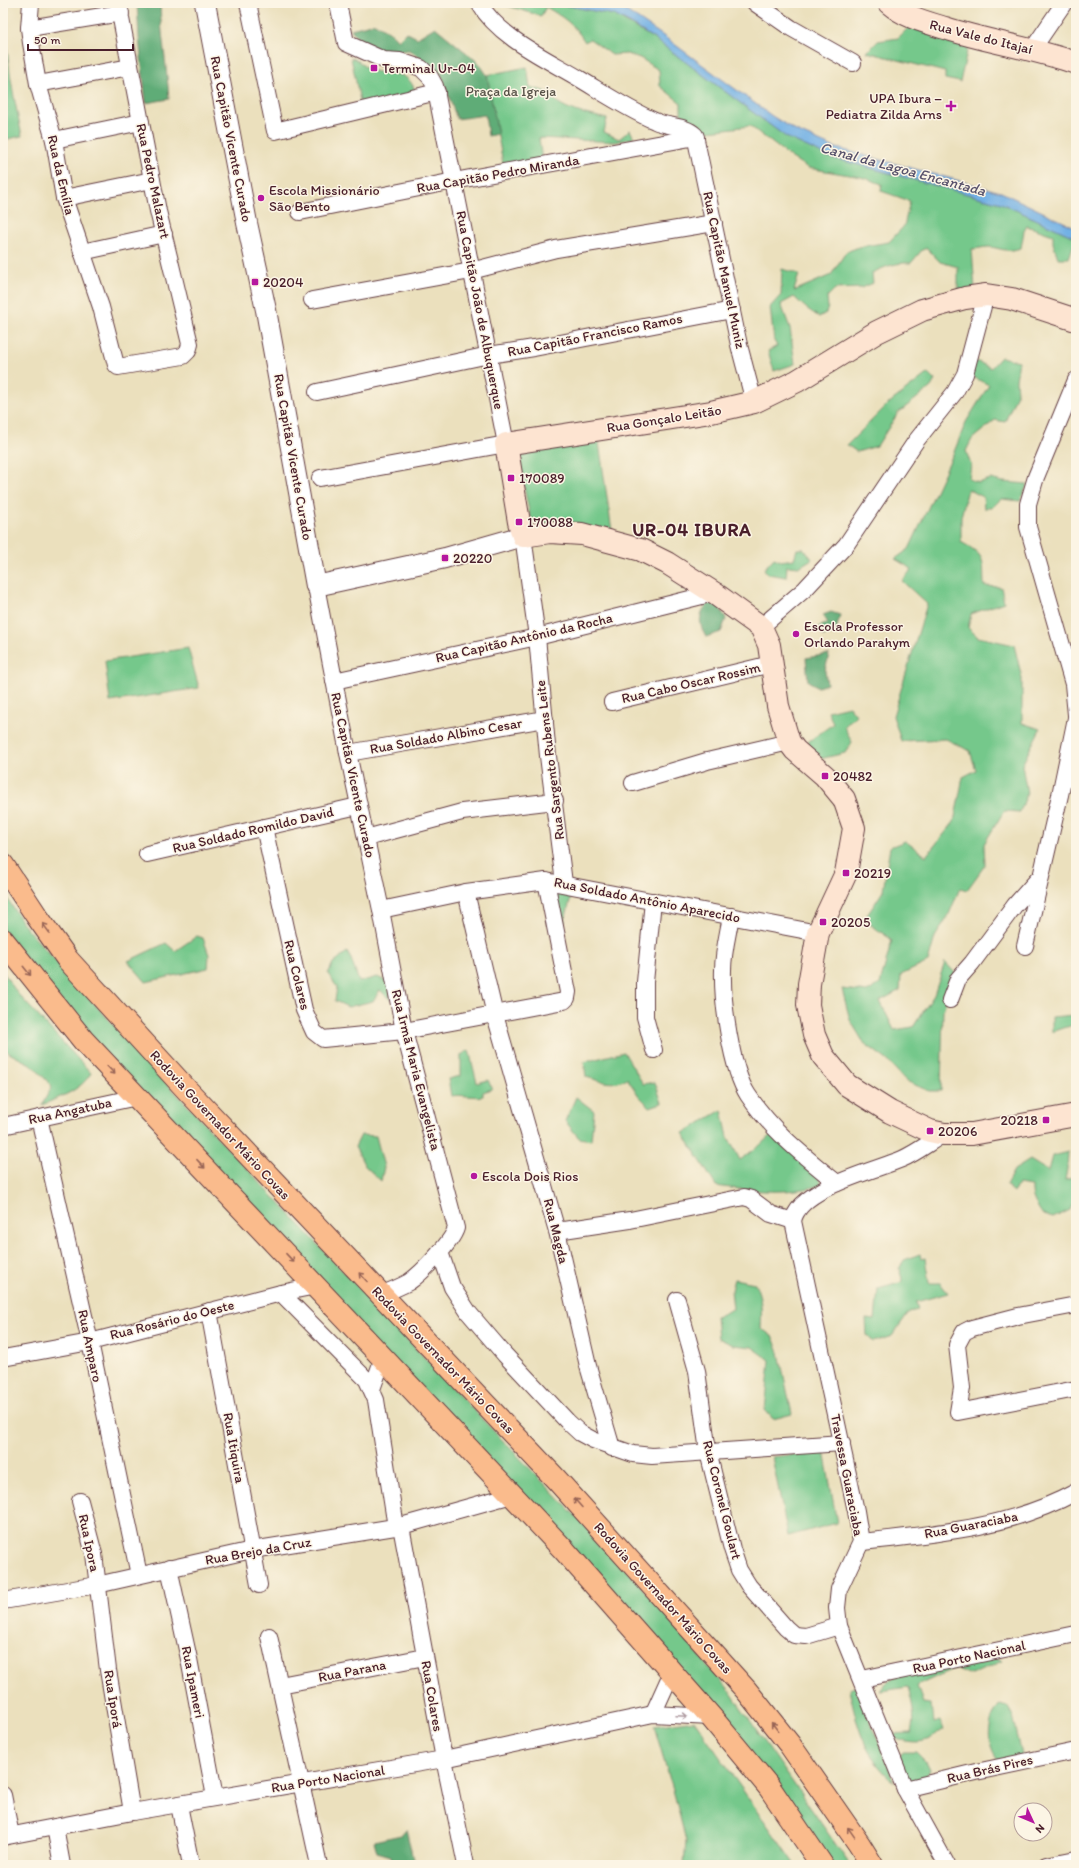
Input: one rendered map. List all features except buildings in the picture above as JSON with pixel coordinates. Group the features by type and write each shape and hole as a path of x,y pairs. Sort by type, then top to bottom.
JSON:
{"highway":[{"name":"Rodovia Governador Mário Covas","path":"3,865 32,910 68,960 187,1090 556,1479 746,1690 790,1745 872,1865"},
{"path":"3,940 83,1040 564,1550 711,1717 768,1787 822,1865"}],"main road":[{"name":"Rua Vale do Itajaí","path":"889,3 915,19 970,36 1032,50 1076,63"},
{"name":"Rua Gonçalo Leitão","path":"506,444 712,412 754,402 797,381 878,332 922,310 965,298 986,295 1012,299 1076,320"},
{"name":"Rua Capitão João de Albuquerque","path":"506,444 519,522 523,536"},
{"path":"523,536 550,532 582,534 641,550 660,559 714,593 761,627 769,645 778,706 789,742 795,750 825,776 844,798 854,828 846,873 818,933 809,984 808,1005 814,1035 823,1056 852,1089 890,1112 930,1131 944,1134 972,1134 1076,1115"}],"street":[{"name":"Rua da Emília","path":"31,3 29,28 38,84 54,140 64,198 101,307 116,365 118,367"},
{"name":"Rua Capitão Vicente Curado","path":"205,3 247,223 266,310 358,806 381,910"},
{"path":"248,3 275,131 437,92"},
{"name":"Rua Capitão João de Albuquerque","path":"338,3 346,43 384,60 400,61 421,68 430,77 437,92 506,444"},
{"path":"479,3 489,18 515,40 627,107 656,122 691,132 696,138"},
{"path":"755,3 791,28 853,63"},
{"path":"1032,50 1064,3"},
{"path":"29,28 120,8"},
{"name":"Rua Pedro Malazart","path":"118,367 183,356 188,351 190,344 152,180 120,8"},
{"path":"38,84 130,67"},
{"path":"54,140 140,122"},
{"name":"Rua Capitão Pedro Miranda","path":"300,212 454,181 696,138"},
{"name":"Rua Capitão Manuel Muniz","path":"696,138 732,310 754,402"},
{"path":"64,198 152,180"},
{"path":"312,300 471,271 556,249 714,223"},
{"path":"82,252 164,234"},
{"path":"761,627 805,589 846,546 916,441 955,392 965,374 986,295"},
{"name":"Rua Capitão Francisco Ramos","path":"317,392 489,355 534,348 732,310"},
{"path":"1076,380 1036,477 1028,504 1028,527 1074,684 1076,715"},
{"name":"Rua Gonçalo Leitão","path":"320,478 506,444"},
{"path":"316,586 445,558 523,536"},
{"name":"Rua Capitão João de Albuquerque","path":"523,536 537,637"},
{"name":"Rua Capitão Antônio da Rocha","path":"334,681 537,637 714,593"},
{"name":"Rua Sargento Rubens Leite","path":"537,637 548,756 555,801 564,883"},
{"name":"Rua Cabo Oscar Rossim","path":"612,702 771,664"},
{"path":"1025,946 1076,718"},
{"name":"Rua Soldado Albino Cesar","path":"348,753 545,720"},
{"path":"633,783 707,761 789,742"},
{"path":"366,838 462,812 555,801"},
{"name":"Rua Soldado Romildo David","path":"147,854 358,806"},
{"name":"Rua Colares","path":"264,827 302,1004 314,1032 323,1039 404,1031 564,1001 567,998 568,992 546,881"},
{"path":"950,1000 958,979 972,963 1015,905 1041,876"},
{"name":"Rua Soldado Antônio Aparecido","path":"381,910 466,892 546,881 564,883 818,933"},
{"name":"Rua Magda","path":"466,892 494,1015 557,1231 588,1366 612,1448"},
{"path":"653,901 645,982 645,1017 654,1050"},
{"name":"Rua Irmã Maria Evangelista","path":"381,910 404,1031 456,1228 454,1236 440,1252"},
{"path":"731,916 723,969 724,992 732,1046 740,1080 748,1094 786,1141 837,1183"},
{"name":"Rua Angatuba","path":"3,1126 137,1097"},
{"name":"Rua Amparo","path":"39,1118 90,1342 139,1575"},
{"path":"557,1231 630,1220 748,1197 771,1214 796,1214 804,1201 837,1183 903,1159 944,1134"},
{"name":"Travessa Guaraciaba","path":"796,1214 861,1542 839,1589 839,1626 862,1679 905,1789 947,1865"},
{"path":"380,1295 410,1281 440,1252 452,1287 469,1312 504,1355 580,1432 612,1448 633,1454 652,1456 842,1443"},
{"name":"Rua Rosário do Oeste","path":"3,1358 90,1342 209,1310 316,1286"},
{"path":"281,1293 367,1380 372,1389"},
{"name":"Rua Coronel Goulart","path":"677,1300 697,1371 708,1452 732,1549 739,1570 749,1586 794,1635 806,1636 839,1626"},
{"path":"1076,1305 978,1327 963,1334 958,1345 962,1388 958,1412 1076,1389"},
{"name":"Rua Itiquira","path":"209,1310 259,1585"},
{"path":"372,1389 384,1358"},
{"name":"Rua Colares","path":"372,1389 376,1400 444,1759 466,1865"},
{"name":"Rua Guaraciaba","path":"861,1542 956,1531 997,1522 1027,1514 1076,1492"},
{"name":"Rua Brejo da Cruz","path":"3,1602 97,1585 252,1550 399,1526 512,1495"},
{"name":"Rua Ipora","path":"80,1501 94,1554 97,1585"},
{"name":"Rua Ipameri","path":"169,1568 189,1660 215,1798"},
{"name":"Rua Iporá","path":"97,1585 108,1670 132,1812"},
{"name":"Rua Porto Nacional","path":"862,1679 1076,1634"},
{"path":"269,1636 319,1865"},
{"name":"Rua Parana","path":"280,1685 425,1657"},
{"path":"653,1714 672,1672"},
{"name":"Rua Porto Nacional","path":"7,1836 132,1812 444,1759 653,1714 711,1717"},
{"name":"Rua Brás Pires","path":"905,1789 1076,1751"},
{"path":"3,1795 7,1836"},
{"path":"179,1805 191,1865"},
{"path":"55,1827 62,1865"},
{"path":"1046,1865 1076,1859"}],"green space":[{"path":"3,3 7,3 6,36 12,87 22,136 3,140"},
{"path":"137,3 160,3 169,99 146,103"},
{"path":"498,3 554,3 614,15 656,40 786,137 829,157 1001,203 1076,238 1076,244 1073,246 1069,258 1058,258 1053,243 1053,235 1027,226 1024,231 1021,248 1011,250 989,247 972,249 975,290 958,293 958,267 940,262 927,248 922,250 911,263 891,265 872,273 873,283 862,288 835,289 827,297 828,307 826,313 819,317 794,297 781,304 790,328 795,364 774,371 768,351 777,346 774,341 770,307 781,295 782,269 799,274 794,291 831,275 846,252 859,247 889,242 904,226 910,201 881,191 882,184 861,177 808,168 792,158 750,126 700,132 681,114 681,103 660,86 659,70 640,58 627,54 612,55 590,39 585,42 577,30 546,7 541,16"},
{"path":"914,22 970,39 960,82 945,79 945,72 867,52 878,41 898,38"},
{"path":"375,23 392,34 398,40 406,32 417,38 435,27 479,63 487,75 498,134 488,136 485,115 457,119 440,72 409,50 381,53 357,38 351,29"},
{"path":"351,58 374,71 402,75 408,79 416,94 361,105"},
{"name":"Praça da Igreja","path":"527,67 530,87 548,92 559,104 574,111 607,119 604,132 619,139 630,130 634,138 616,142 539,138 542,161 504,169 487,75"},
{"path":"1001,357 1019,361 1016,380 1017,394 1005,422 995,420 972,439 966,451 971,465 969,479 979,483 990,479 1003,482 1028,484 1020,501 1001,499 992,508 984,508 983,497 968,489 961,517 961,542 975,551 982,559 984,569 984,586 1001,587 1004,602 971,614 968,628 978,637 1014,645 1022,678 1022,723 1040,729 1022,765 1027,793 1020,812 1004,811 984,844 985,865 967,890 960,888 949,914 935,937 928,962 901,975 900,990 880,1001 894,1030 913,1027 934,995 945,962 955,973 943,1010 941,1091 929,1091 906,1081 887,1060 864,1043 850,1020 842,989 867,992 880,984 892,940 864,920 883,891 890,847 905,841 926,856 954,822 963,777 976,770 970,751 946,739 901,741 893,716 927,604 902,581 912,569 895,559 909,549 954,452 966,422 989,385 971,376 974,360 991,368"},
{"path":"928,373 935,380 931,387 898,413 877,446 857,452 847,445 888,404"},
{"path":"598,436 612,531 536,523 530,516 518,459 521,453"},
{"path":"797,549 804,549 812,559 799,567 787,566 786,577 768,574 764,569 774,558 781,561 794,559"},
{"path":"709,603 718,604 726,619 721,632 706,637 700,620 702,611"},
{"path":"831,612 840,615 835,634 823,636 818,627 828,623 823,615"},
{"path":"188,648 199,688 110,702 105,661"},
{"path":"829,654 825,671 827,684 818,687 808,681 806,658"},
{"path":"849,706 856,715 844,727 852,742 845,753 820,759 806,748 809,741 833,724 828,711"},
{"path":"554,891 572,893 563,928"},
{"path":"3,892 27,929 158,1074 483,1420 622,1564 731,1693 850,1865 819,1865 756,1766 120,1075 3,930"},
{"path":"197,936 203,938 209,955 208,968 146,982 128,961 166,943 175,951"},
{"path":"347,952 359,982 377,977 384,980 390,979 391,1001 380,990 373,1001 348,1007 335,1001 337,987 328,974 333,963"},
{"path":"3,972 18,994 91,1073 82,1084 76,1088 63,1096 42,1105 52,1086 32,1065 9,1053 3,1047"},
{"path":"1074,1002 1076,1002 1076,1024 1052,1032 1052,1017 1074,1015"},
{"path":"469,1050 477,1083 488,1080 492,1089 483,1092 483,1096 451,1096 448,1079 461,1076 461,1055"},
{"path":"624,1052 643,1084 655,1082 662,1103 650,1107 639,1096 627,1078 622,1081 612,1083 586,1077 584,1062"},
{"path":"576,1097 594,1111 591,1140 579,1138 565,1121"},
{"path":"722,1110 728,1137 740,1160 773,1133 819,1176 822,1185 783,1191 756,1191 716,1186 683,1133"},
{"path":"361,1135 376,1136 384,1167 381,1181 365,1166 355,1147"},
{"path":"1068,1152 1065,1180 1076,1177 1076,1195 1070,1210 1053,1218 1043,1215 1033,1198 1032,1186 1018,1184 1014,1192 1006,1185 1014,1170 1030,1160 1048,1171 1052,1156"},
{"path":"920,1254 921,1259 925,1258 929,1283 940,1283 948,1293 916,1302 918,1310 909,1312 892,1336 873,1342 867,1335 866,1319 875,1320 878,1289 903,1282 899,1269 904,1260"},
{"path":"734,1279 755,1283 761,1305 761,1328 773,1337 779,1353 792,1414 773,1419 765,1410 770,1360 752,1347 733,1345 718,1338 716,1317 733,1309 731,1290"},
{"path":"824,1451 837,1523 788,1536 772,1457"},
{"path":"996,1657 1002,1661 971,1675 957,1669 946,1672 917,1686 923,1703 931,1704 933,1723 940,1721 944,1729 939,1733 926,1740 918,1742 899,1740 890,1734 912,1733 914,1722 913,1710 908,1687 880,1691 885,1684 900,1674"},
{"path":"857,1686 894,1782 875,1761 863,1740 855,1716 849,1689"},
{"path":"1000,1704 1007,1706 1013,1716 1022,1755 1007,1759 997,1759 993,1753 990,1739 991,1724"},
{"path":"694,1720 795,1865 684,1865 686,1841 654,1726"},
{"path":"903,1752 916,1752 926,1762 930,1770 924,1780 908,1785 898,1758"},
{"path":"406,1829 414,1863 430,1862 433,1865 393,1865 391,1856 377,1852 374,1841 401,1835"}],"water":[{"name":"Canal da Lagoa Encantada","path":"554,3 616,4 662,35 772,116 796,131 833,147 1001,192 1076,228 1076,238 1001,203 829,157 786,137 656,40 631,24 614,15"}],"place":[{"name":"Terminal Ur-04","path":"374,68"},
{"name":"UPA Ibura – Pediatra Zilda Arns","path":"951,106"},
{"name":"Escola Missionário São Bento","path":"261,198"},
{"name":"20204","path":"255,282"},
{"name":"170089","path":"511,478"},
{"name":"170088","path":"519,522"},
{"name":"20220","path":"445,558"},
{"name":"Escola Professor Orlando Parahym","path":"796,634"},
{"name":"20482","path":"825,776"},
{"name":"20219","path":"846,873"},
{"name":"20205","path":"823,922"},
{"name":"20218","path":"1046,1120"},
{"name":"20206","path":"930,1131"},
{"name":"Escola Dois Rios","path":"474,1176"}],"district":[{"name":"UR-04 IBURA","path":"692,530"}]}
